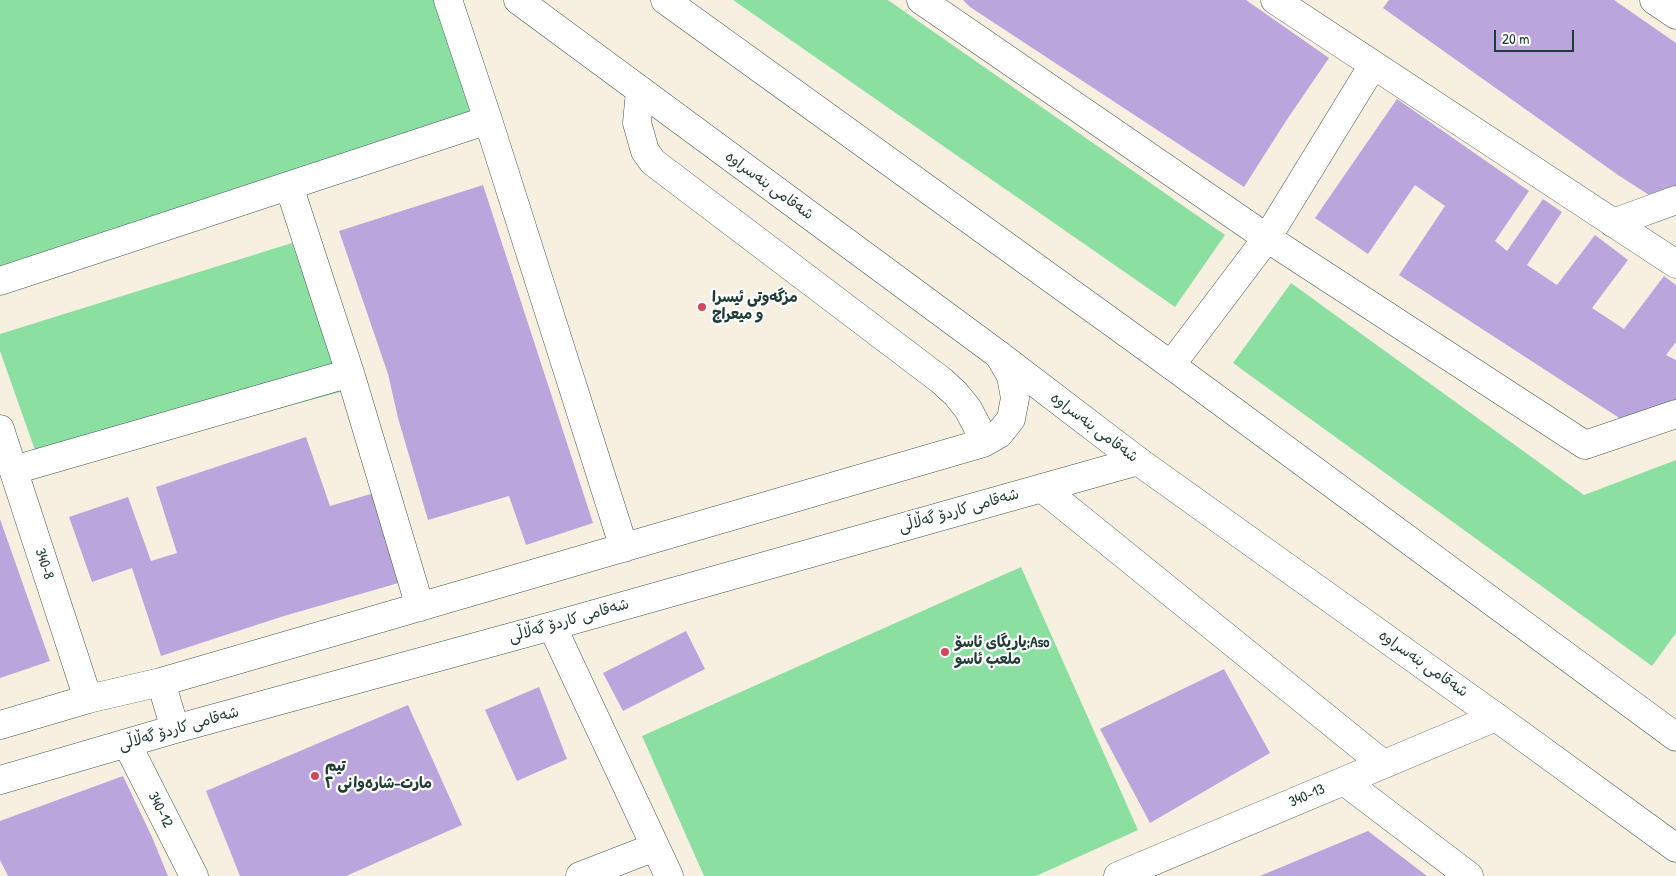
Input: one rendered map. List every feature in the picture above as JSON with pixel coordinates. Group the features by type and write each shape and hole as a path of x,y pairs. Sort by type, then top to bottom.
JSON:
{"street":[{"path":"448,0 624,548"},
{"path":"665,0 1673,727"},
{"path":"921,0 1267,238 1585,446 1676,414"},
{"path":"1275,0 1676,264"},
{"path":"1654,0 1676,14"},
{"name":"شەقامی بنەسراوە","path":"536,5 640,91 999,355 1138,461 1496,716 1676,848"},
{"path":"1171,365 1267,238 1374,65"},
{"path":"640,91 638,123 645,151 652,162 942,381 968,409 977,426 983,444"},
{"path":"0,281 488,120"},
{"path":"289,186 350,373 420,608"},
{"path":"1613,223 1676,200"},
{"path":"0,725 88,699 161,682 420,608 983,444 1000,434 1011,419 1015,398 1011,376 999,355"},
{"path":"14,470 350,373"},
{"name":"340-8","path":"0,428 88,699"},
{"name":"شەقامی کاردۆ گەڵاڵی","path":"0,780 175,729 552,626 1138,461"},
{"path":"1042,488 1383,764"},
{"path":"552,626 669,876"},
{"path":"161,682 175,729"},
{"name":"340-13","path":"1118,876 1496,716"},
{"name":"340-12","path":"127,744 194,876"},
{"path":"1344,781 1469,876"},
{"path":"580,876 655,848"}],"green space":[{"path":"0,0 438,0 481,130 0,287"},
{"path":"733,0 888,0 1225,235 1175,307"},
{"path":"292,243 344,391 43,473 0,351 0,334"},
{"path":"1291,283 1584,495 1676,460 1676,633 1652,666 1233,363"},
{"name":"یاریگای ئاسۆ;Aso ملعب ئاسو","path":"1021,567 1138,830 1036,876 704,876 642,736"}],"building":[{"path":"963,0 1246,0 1329,58 1244,187 970,7"},
{"path":"1389,0 1614,0 1676,43 1676,186 1649,195 1618,175 1383,8"},
{"path":"1397,99 1529,191 1495,241 1507,251 1543,199 1562,212 1527,265 1557,285 1595,235 1628,260 1592,308 1624,329 1664,276 1676,285 1676,342 1666,355 1676,360 1676,411 1627,423 1399,275 1445,206 1415,185 1368,254 1315,218"},
{"path":"483,185 593,523 526,545 509,496 428,520 398,418 388,374 339,231"},
{"path":"306,437 330,506 374,493 402,582 284,616 161,656 132,568 92,582 69,517 128,497 151,561 177,553 156,487"},
{"path":"0,519 50,661 0,678"},
{"path":"686,631 705,669 623,711 603,673"},
{"path":"1224,669 1270,753 1150,823 1100,729"},
{"path":"539,687 567,759 517,781 485,710"},
{"path":"408,705 462,825 346,876 240,876 206,791"},
{"path":"123,776 168,876 8,876 0,860 0,821"},
{"path":"1368,831 1427,876 1260,876"}],"place":[{"name":"مزگەوتی ئیسرا و میعراج","path":"702,307"},
{"name":"یاریگای ئاسۆ;Aso ملعب ئاسو","path":"945,652"},
{"name":"تیم مارت-شارەوانی ٢","path":"315,776"}]}
